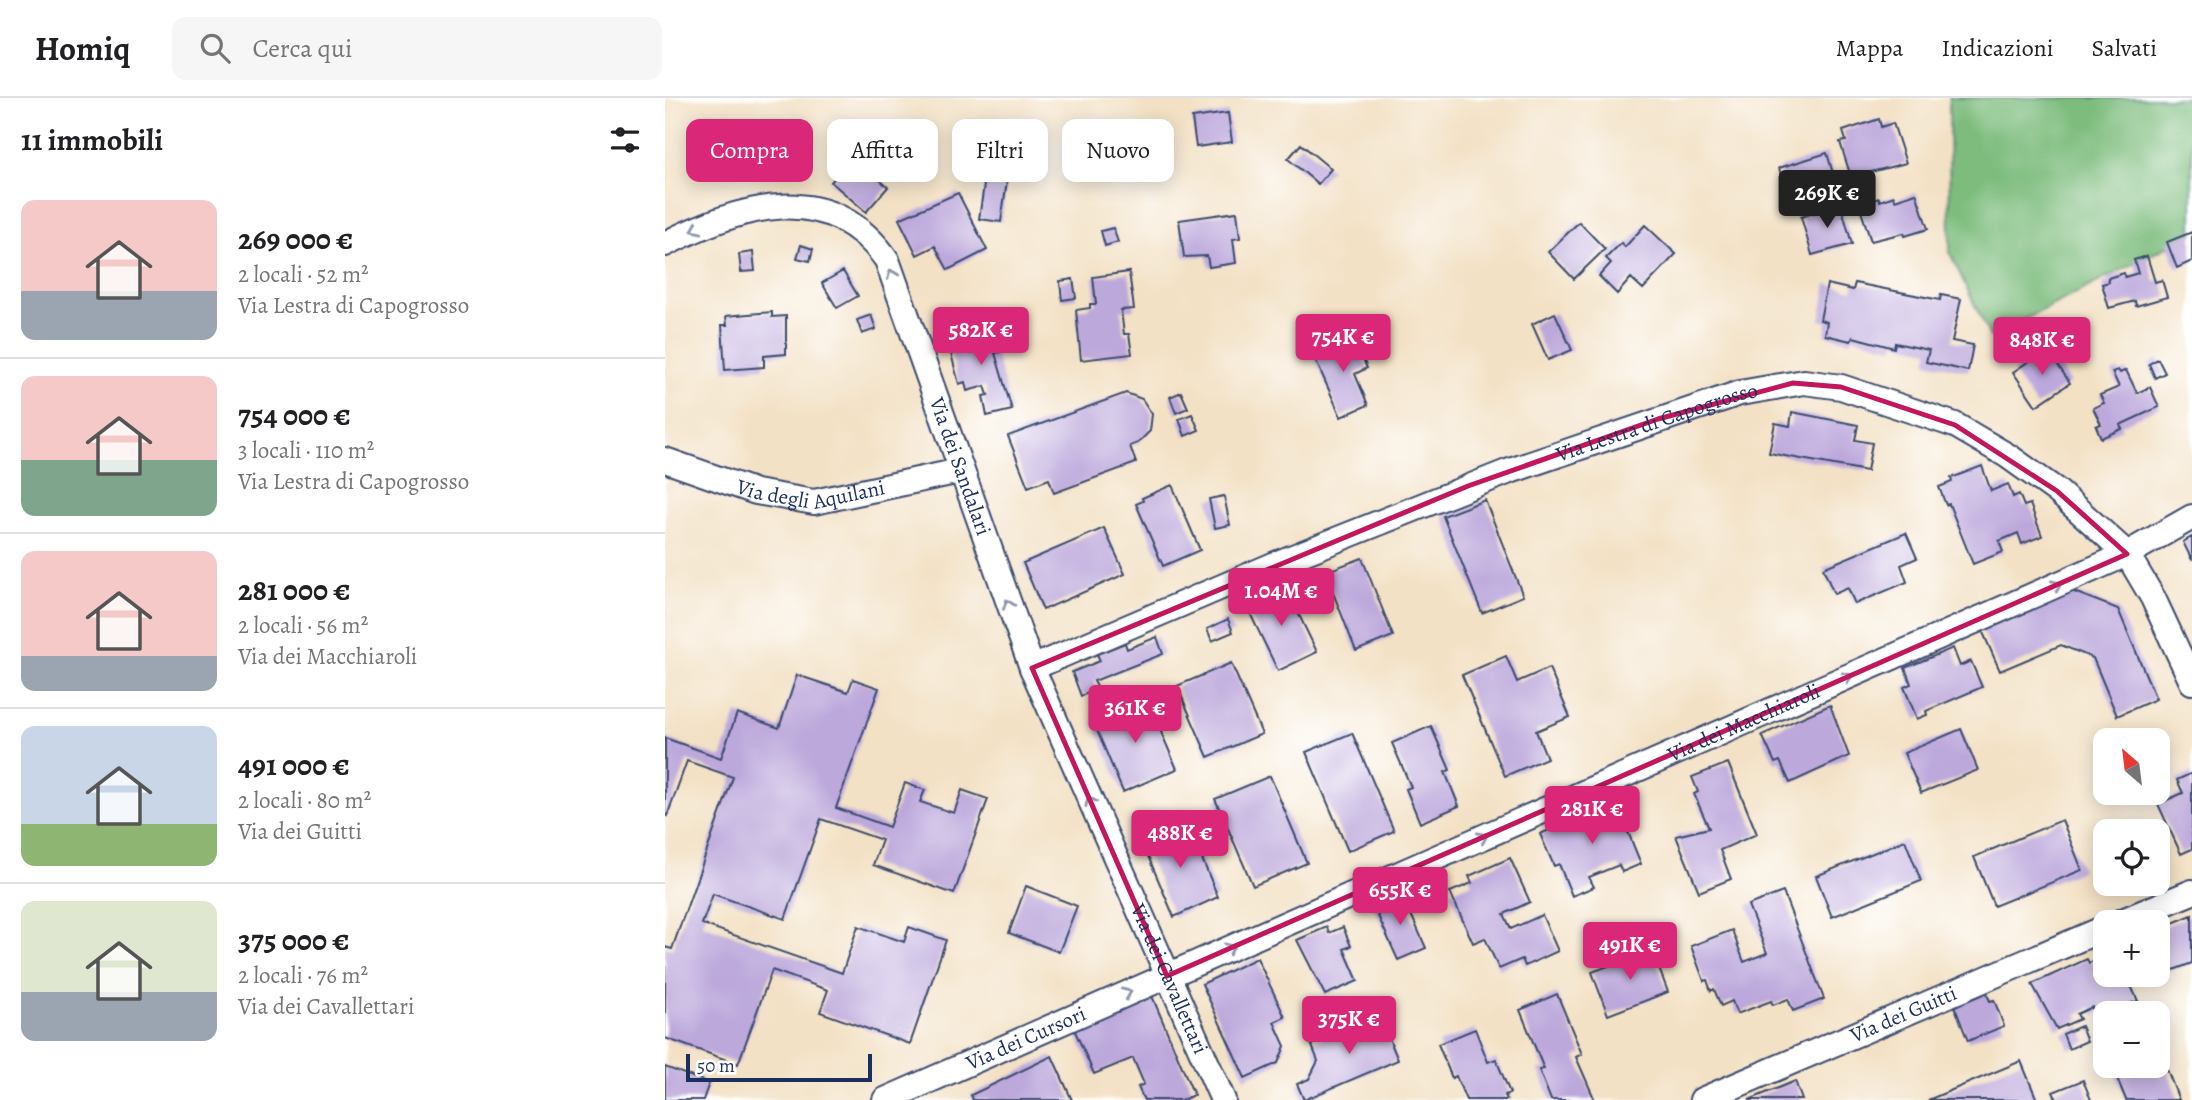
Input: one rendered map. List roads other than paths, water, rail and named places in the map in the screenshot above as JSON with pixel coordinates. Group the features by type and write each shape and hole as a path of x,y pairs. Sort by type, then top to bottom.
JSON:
{"street":[{"name":"Via dei Sandalari","path":"665,244 724,218 783,205 822,211 868,238 879,249 893,274 960,471 1032,668"},
{"name":"Via Lestra di Capogrosso","path":"1032,668 1272,565 1468,486 1658,419 1781,384 1814,383 1840,387 1955,425 2051,487 2127,554 2153,598 2192,682"},
{"name":"Via degli Aquilani","path":"665,460 756,492 814,502 960,471"},
{"name":"Via dei Macchiaroli","path":"1167,976 2127,554 2192,517"},
{"name":"Via dei Cavallettari","path":"1032,668 1223,1100"},
{"path":"2149,910 2192,892"},
{"name":"Via dei Guitti","path":"1702,1100 2093,934"},
{"name":"Via dei Cursori","path":"885,1100 1167,976"}]}
